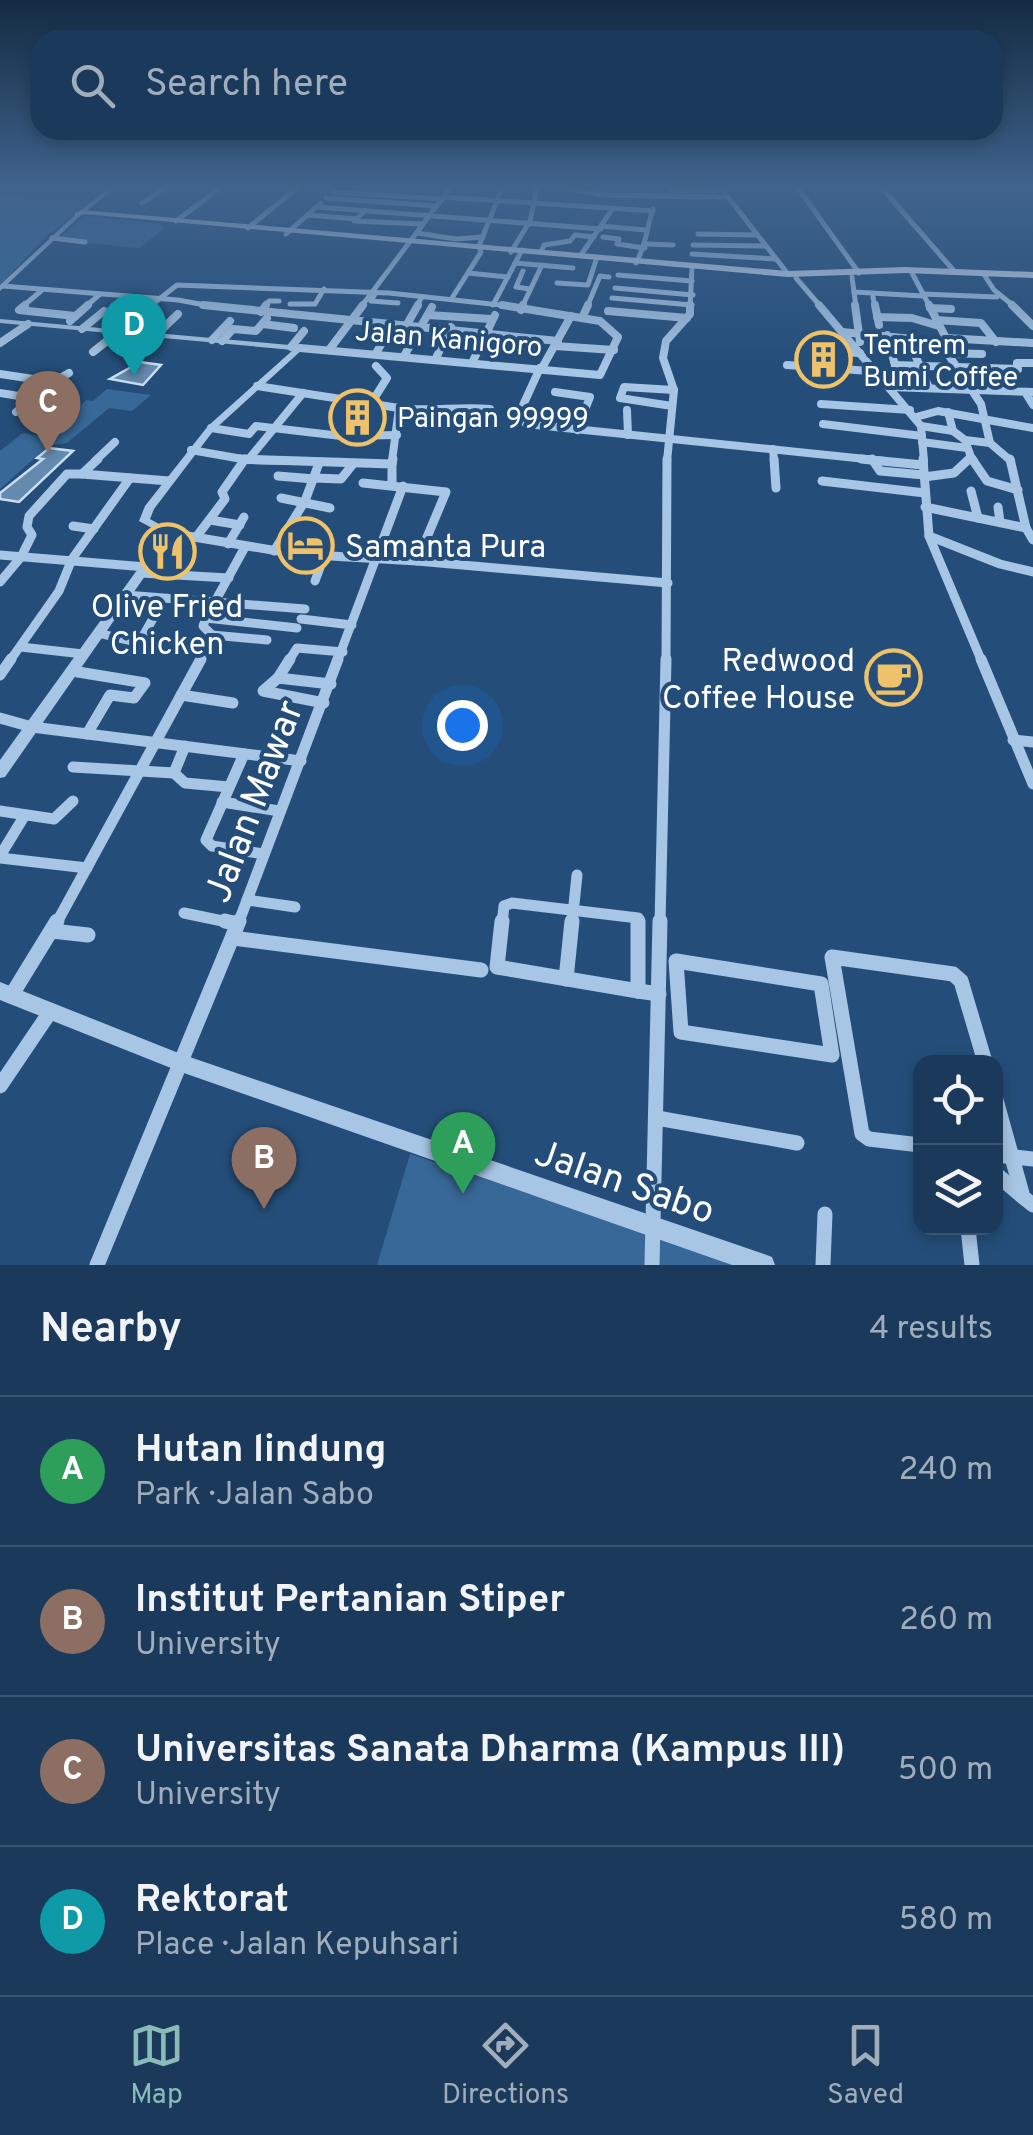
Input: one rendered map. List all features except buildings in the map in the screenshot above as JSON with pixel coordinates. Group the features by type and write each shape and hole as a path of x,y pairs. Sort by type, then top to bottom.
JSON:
{"main road":[{"path":"496,247 595,264 641,254 765,274"},
{"path":"517,251 542,248 581,256 595,264"},
{"path":"641,254 792,276 984,274"},
{"path":"856,275 955,272 1033,277"}],"street":[{"path":"1,288 43,247"},
{"path":"329,350 406,247"},
{"path":"452,298 479,247"},
{"path":"473,362 515,263 518,247"},
{"path":"581,256 587,247"},
{"path":"605,323 624,257 609,247"},
{"path":"624,247 641,254 665,247"},
{"path":"641,254 642,247"},
{"path":"767,247 913,415 922,439 929,536 1033,784"},
{"path":"837,247 856,275 859,338"},
{"path":"933,247 955,272"},
{"path":"556,267 562,256"},
{"path":"652,1265 668,582 665,479 674,390 663,358 664,346 687,318 692,300 692,260 776,259"},
{"path":"515,263 576,268 595,264"},
{"path":"595,264 610,277"},
{"path":"557,283 588,285 595,264"},
{"path":"582,318 595,264"},
{"path":"521,310 542,266"},
{"path":"523,271 516,287 530,289"},
{"path":"468,273 508,277"},
{"path":"912,273 938,323 946,352 973,390 987,419 990,442 1010,458 1026,528 1033,540"},
{"path":"984,274 997,297"},
{"path":"618,275 692,281"},
{"path":"94,352 177,284 372,294"},
{"path":"282,314 294,287"},
{"path":"1,288 158,299 296,324"},
{"path":"615,288 692,300"},
{"path":"217,340 234,329 256,331 279,300 318,303 324,289"},
{"path":"42,290 18,310 75,316"},
{"path":"854,292 997,297 1021,310 1032,322"},
{"path":"372,294 370,301 452,298 605,323 618,337 602,374 585,393 577,430"},
{"path":"62,327 99,295"},
{"path":"406,326 422,297"},
{"path":"612,298 692,300"},
{"path":"497,303 508,299"},
{"path":"383,324 400,300"},
{"path":"855,305 874,302 878,320"},
{"path":"930,308 951,309"},
{"path":"82,329 104,310"},
{"path":"220,319 229,310"},
{"path":"404,356 430,311 492,319"},
{"path":"608,311 687,318"},
{"path":"156,335 178,314"},
{"path":"265,316 351,320 614,350"},
{"path":"571,316 523,404 521,419 529,425 872,460 880,471 954,474 968,449"},
{"path":"436,358 456,317"},
{"path":"856,317 981,323 996,342"},
{"path":"0,321 296,347"},
{"path":"217,340 230,321"},
{"path":"0,343 28,324"},
{"path":"376,354 393,325"},
{"path":"899,326 929,388"},
{"path":"280,332 303,333 296,347 191,450 144,517 147,525 269,553 668,582"},
{"path":"842,332 859,338 1033,343"},
{"path":"787,365 897,373 887,336"},
{"name":"Jalan Kanigoro","path":"296,347 602,374"},
{"path":"974,347 996,369"},
{"path":"496,364 503,349"},
{"path":"800,350 860,353"},
{"path":"946,352 982,354"},
{"path":"515,365 520,354"},
{"path":"1028,362 1016,364 1033,405"},
{"path":"895,365 1018,369"},
{"path":"370,405 387,378 376,366"},
{"path":"25,413 16,411 69,373"},
{"path":"0,374 53,382"},
{"path":"256,386 438,413 456,406 490,409"},
{"path":"672,406 620,398 624,387 674,390"},
{"path":"890,387 1030,390"},
{"path":"554,392 585,393"},
{"path":"0,393 31,398"},
{"path":"197,536 224,500 222,492 303,394"},
{"path":"821,401 913,415 953,430"},
{"path":"397,408 401,412 392,464 398,486"},
{"path":"627,410 628,434"},
{"path":"913,415 948,412 1033,428"},
{"path":"948,412 953,430 988,482 1018,490"},
{"path":"822,424 968,449 990,442"},
{"path":"211,428 249,434 256,426 350,436 397,435"},
{"path":"82,474 115,442"},
{"path":"773,449 776,488"},
{"path":"191,450 247,459 392,464"},
{"path":"269,553 304,501 319,463"},
{"path":"278,476 341,479 352,464"},
{"path":"0,582 21,557 32,535 27,518 66,474 169,480"},
{"path":"0,675 22,648 59,591 72,560 130,478"},
{"path":"822,481 925,493"},
{"path":"363,483 446,492 416,561"},
{"name":"Jalan Mawar","path":"97,1265 324,703 376,560 398,486"},
{"path":"971,492 978,518"},
{"path":"281,498 330,508"},
{"path":"926,507 1026,528"},
{"path":"998,507 1000,522"},
{"path":"210,520 242,521 228,544"},
{"path":"73,526 94,529"},
{"path":"0,772 170,533"},
{"path":"929,536 1000,564 1033,572"},
{"path":"245,547 203,626 212,636 266,640"},
{"path":"0,554 229,578"},
{"path":"315,581 324,556"},
{"path":"125,596 352,625"},
{"path":"98,633 136,648 155,615"},
{"path":"206,618 301,619"},
{"path":"6,994 52,932 212,636"},
{"path":"22,648 83,654"},
{"path":"324,703 264,694 265,687 278,678 297,648 342,652"},
{"path":"72,671 146,684 134,698 110,695 87,734"},
{"path":"278,678 331,684"},
{"path":"181,696 233,703"},
{"path":"0,718 32,727 301,761"},
{"path":"1013,740 1033,742"},
{"path":"174,772 186,746"},
{"path":"244,754 207,842 264,854"},
{"path":"73,767 174,772 185,783 229,787"},
{"path":"0,811 54,819 73,800"},
{"path":"222,802 279,810"},
{"path":"25,815 0,857 87,868"},
{"path":"566,979 577,875"},
{"path":"247,900 295,907"},
{"path":"638,990 639,919 512,903 504,906 495,963 501,969 659,994"},
{"path":"184,914 235,931 481,970"},
{"path":"52,932 88,935"},
{"path":"913,1144 869,1139 862,1134 832,957 953,974 961,981 983,1055"},
{"path":"680,961 821,984 834,1052 830,1056 686,1034 680,1030 678,1016 675,964 680,961"},
{"name":"Jalan Sabo","path":"6,994 181,1063 764,1265"},
{"path":"0,1086 50,1012"},
{"path":"660,1013 678,1016"},
{"path":"657,1118 797,1143"},
{"path":"1004,1156 1033,1159"},
{"path":"1004,1156 1028,1201"},
{"path":"1003,1180 1028,1201"},
{"path":"823,1265 825,1214"},
{"path":"969,1235 972,1265"}],"shaded area":[{"path":"0,247 36,247 0,285"},
{"path":"107,389 151,395 132,411 109,408 67,443 48,446 0,489 0,451 23,433 47,437 86,400 93,401"},
{"path":"410,1154 743,1265 377,1265"}],"place":[{"name":"Tentrem Bumi Coffee","path":"824,360"},
{"name":"Rektorat","path":"134,376"},
{"name":"Paingan 99999","path":"358,417"},
{"name":"Universitas Sanata Dharma (Kampus III)","path":"48,453"},
{"name":"Samanta Pura","path":"306,546"},
{"name":"Olive Fried Chicken","path":"167,552"},
{"name":"Redwood Coffee House","path":"894,678"},
{"name":"Hutan lindung","path":"463,1194"},
{"name":"Institut Pertanian Stiper","path":"264,1209"}]}
